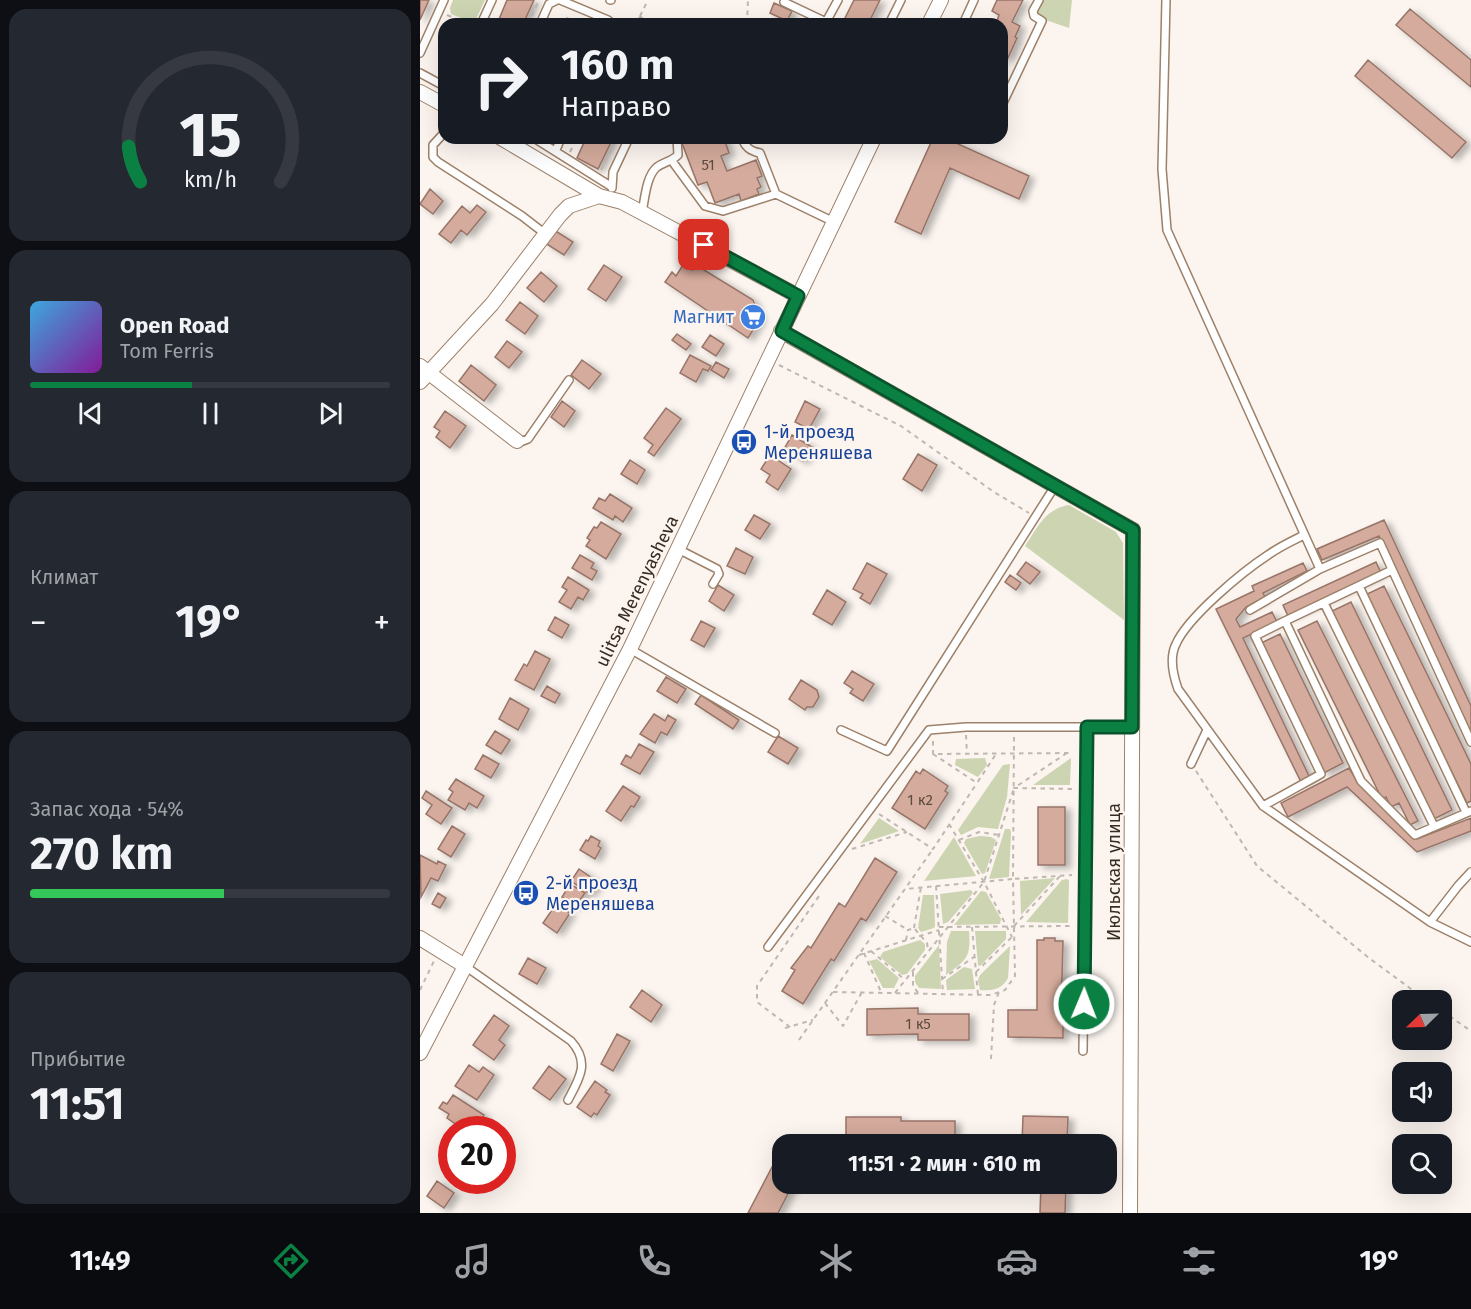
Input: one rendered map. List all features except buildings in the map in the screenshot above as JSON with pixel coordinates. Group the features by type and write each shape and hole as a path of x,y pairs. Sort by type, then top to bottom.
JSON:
{"street":[{"path":"932,18 941,0"},
{"path":"420,92 438,102"},
{"path":"512,144 798,296"},
{"name":"ulitsa Merenyasheva","path":"420,1053 630,649 871,144"},
{"path":"517,441 423,374 492,304 544,233 569,206 607,194"},
{"path":"782,331 1055,486"},
{"name":"Июльская улица","path":"1055,486 1133,530 1130,1213"},
{"path":"420,938 465,966"}],"lane":[{"path":"420,53 444,0"},
{"path":"484,18 492,0"},
{"path":"543,18 549,4 558,0 603,18"},
{"path":"828,18 838,0"},
{"path":"892,18 901,0"},
{"path":"966,18 974,0"},
{"path":"1008,92 1042,21 1034,16 1033,11 1039,0"},
{"path":"1166,0 1162,169 1167,230 1320,569"},
{"path":"784,2 818,18"},
{"path":"420,73 438,83"},
{"path":"438,140 434,145 433,157 438,162 522,216 544,233"},
{"path":"545,144 556,150 607,194 612,172 626,144"},
{"path":"556,150 558,144"},
{"path":"642,212 650,177 656,168 672,161 678,155 677,144"},
{"path":"745,144 753,152 760,153 776,194 834,222"},
{"path":"672,161 705,206 723,211 776,194"},
{"path":"517,441 528,439 569,380"},
{"path":"841,730 887,751 1055,486"},
{"path":"1305,535 1270,553 1242,574 1208,605 1176,644 1172,660 1173,676 1178,689 1263,806 1430,922 1471,942"},
{"path":"1250,610 1320,569 1380,543 1471,742"},
{"path":"678,549 717,569 719,574 713,584"},
{"path":"1263,806 1321,774 1255,636 1392,570"},
{"path":"1285,621 1361,781 1414,835 1469,812 1359,586"},
{"path":"1324,603 1434,826"},
{"path":"630,649 775,733"},
{"path":"1083,1051 1087,727"},
{"path":"768,947 870,807 932,728 1132,727"},
{"path":"1191,764 1207,730"},
{"path":"1430,922 1471,872"},
{"path":"465,966 572,1041 578,1048 582,1063 580,1077 568,1100"}],"path":[{"path":"531,18 539,0"},
{"path":"640,17 648,0"},
{"path":"747,18 748,0"},
{"path":"444,14 454,18"},
{"path":"568,156 574,144"},
{"path":"600,171 613,144"},
{"path":"768,360 901,426 994,492 1036,517"},
{"path":"966,727 967,754"},
{"path":"833,992 991,995 1005,990 1015,976 1013,936 1014,727"},
{"path":"932,728 933,754"},
{"path":"799,1040 933,849 996,753"},
{"path":"895,993 984,882 1014,789 1067,753"},
{"path":"933,754 1073,753"},
{"path":"933,754 977,783"},
{"path":"1191,764 1257,866 1369,958 1412,990"},
{"path":"1014,789 1073,789"},
{"path":"870,807 933,849"},
{"path":"949,824 1013,936"},
{"path":"857,840 851,850 907,832"},
{"path":"958,840 979,832 999,835"},
{"path":"905,889 1072,875"},
{"path":"1014,926 1060,876"},
{"path":"936,886 944,994"},
{"path":"921,887 914,928 927,943 928,952"},
{"path":"790,1027 757,1002 757,986 824,889"},
{"path":"885,916 908,930 914,928"},
{"path":"858,955 939,928 1071,926"},
{"path":"972,927 978,995"},
{"path":"906,940 908,930"},
{"path":"976,972 1013,936"},
{"path":"420,990 439,950"},
{"path":"871,951 905,980"},
{"path":"864,953 881,993"},
{"path":"942,979 974,957"},
{"path":"914,969 913,986 919,994"},
{"path":"825,1003 843,1026 862,992"},
{"path":"991,1059 994,1005 999,992"},
{"path":"1452,1018 1471,1031"},
{"path":"785,1028 813,1020"}],"green space":[{"path":"453,0 485,0 476,18 461,18 451,14 450,8"},
{"path":"1042,0 1072,0 1069,28 1040,18 1036,11"},
{"path":"1069,505 1116,532 1123,543 1124,620 1025,546 1048,515 1054,510"},
{"path":"985,758 987,765 978,777 955,765 956,759"},
{"path":"1071,758 1070,785 1033,785"},
{"path":"1010,764 1007,797 998,829 978,827 961,835 958,830 1003,765"},
{"path":"879,818 899,831 860,844"},
{"path":"1005,829 1010,829 1011,832 1009,877 989,879"},
{"path":"980,836 996,840 985,873 982,874 964,843 966,839"},
{"path":"954,837 976,876 924,881"},
{"path":"1055,878 1021,915 1020,881"},
{"path":"1062,880 1069,880 1068,923 1026,922"},
{"path":"971,890 973,893 948,922 943,924 940,894"},
{"path":"981,891 986,892 1001,919 1000,924 954,925"},
{"path":"923,895 934,895 935,926 921,932 918,928"},
{"path":"951,931 969,931 969,947 963,961 946,975 947,942"},
{"path":"975,931 1006,931 1006,939 980,966 978,965"},
{"path":"920,940 925,944 925,950 907,974 902,975 880,957 883,952"},
{"path":"939,945 941,989 919,988 915,982 915,976"},
{"path":"1010,946 1006,982 997,988 980,990 978,980 980,975"},
{"path":"877,959 899,978 894,988 883,988 869,961"},
{"path":"964,967 972,969 975,989 947,990 946,980"}],"place":[{"name":"Магнит","path":"753,317"},
{"name":"1-й проезд Мереняшева","path":"744,442"},
{"name":"2-й проезд Мереняшева","path":"526,893"}],"route":[{"path":"704,245 798,296 782,331 1133,530 1132,727 1087,727 1084,1004"}]}
